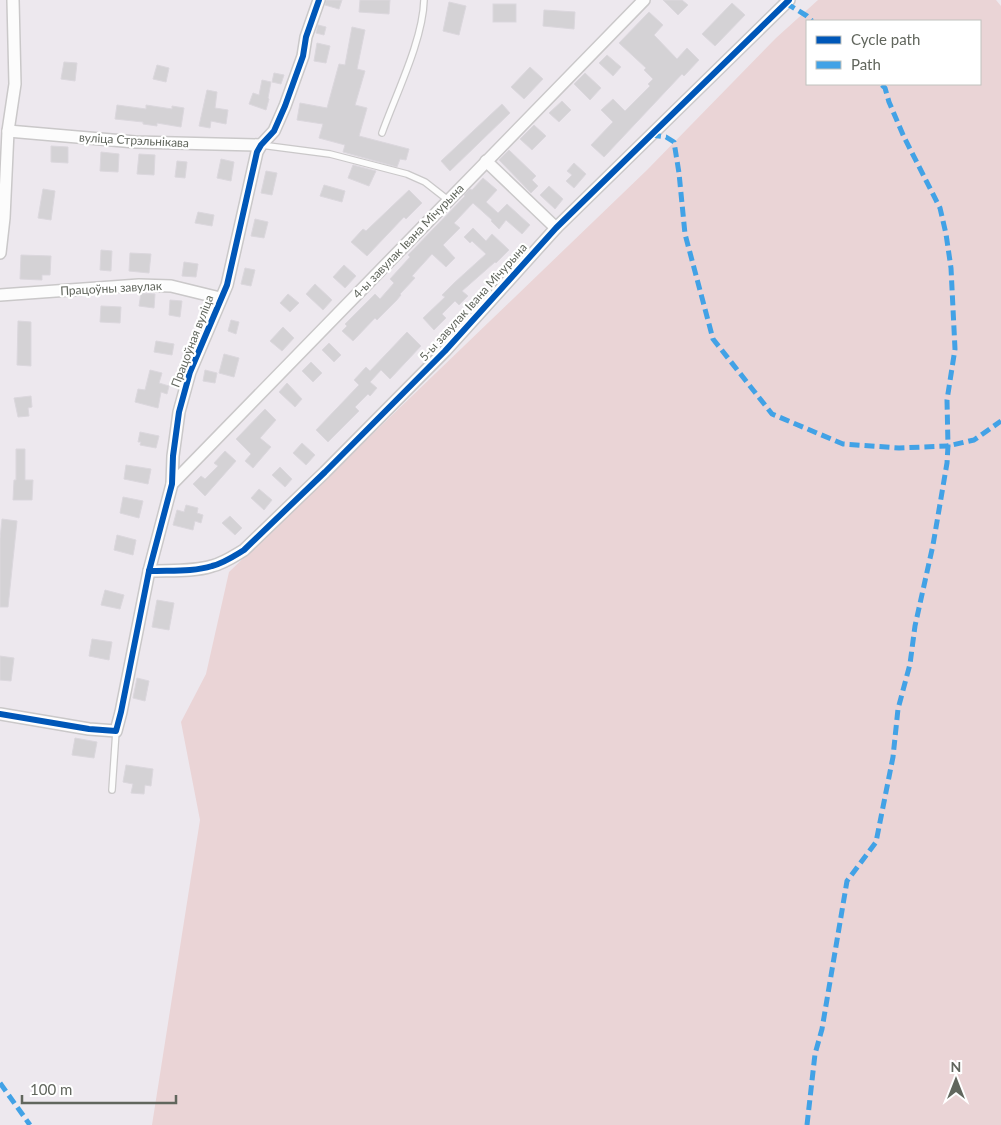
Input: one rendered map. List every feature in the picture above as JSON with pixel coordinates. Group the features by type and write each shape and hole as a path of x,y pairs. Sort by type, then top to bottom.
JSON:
{"street":[{"path":"0,253 4,131 15,84 13,0"},
{"name":"Працоўная вуліца","path":"116,731 149,571 172,484 179,412 190,372 227,285 257,152 261,144 274,131 285,106 303,56 306,38 318,0"},
{"name":"4-ы завулак Івана Мічурына","path":"172,484 644,0"},
{"name":"5-ы завулак Івана Мічурына","path":"149,571 192,570 212,566 228,560 244,550 325,472 445,351 556,228 789,0"},
{"name":"вуліца Стрэльнікава","path":"4,131 135,142 261,144"},
{"path":"486,161 556,228"},
{"name":"Працоўны завулак","path":"0,295 139,285 171,286 220,298"},
{"path":"174,456 190,466"},
{"path":"0,714 88,729 116,731"}],"lane":[{"path":"382,133 415,45 424,12 424,0"},
{"path":"261,144 330,154 407,174 425,182 448,200"},
{"path":"112,790 116,731"}],"shaded area":[{"path":"818,0 996,0 1001,6 1001,1125 152,1125 200,820 181,722 206,674 229,572 647,170 776,38"}],"building":[{"path":"326,0 342,0 339,9 325,5"},
{"path":"360,0 390,0 389,14 359,12"},
{"path":"663,0 682,0 688,5 678,15"},
{"path":"449,2 466,6 459,35 443,31"},
{"path":"732,3 745,15 715,46 702,34"},
{"path":"493,4 516,4 516,22 493,22"},
{"path":"544,10 575,12 574,29 543,26"},
{"path":"649,12 663,25 654,35 677,59 687,48 699,60 684,76 682,74 604,157 591,145 613,122 601,110 613,99 625,111 650,86 648,84 653,79 644,70 646,68 619,43"},
{"path":"318,25 326,27 324,35 316,33"},
{"path":"352,27 365,30 357,69 365,71 355,105 367,108 359,136 409,149 406,160 400,159 397,167 343,152 345,145 319,138 323,124 297,120 300,103 327,108 339,64 345,65"},
{"path":"317,43 330,46 326,63 314,61"},
{"path":"607,55 621,67 613,76 599,63"},
{"path":"64,62 77,63 75,81 61,79"},
{"path":"157,65 169,68 166,82 153,79"},
{"path":"530,67 543,79 524,99 511,87"},
{"path":"274,73 284,75 281,84 272,82"},
{"path":"585,73 601,88 590,100 574,84"},
{"path":"262,80 271,82 266,110 249,104 253,93 259,95"},
{"path":"207,90 217,92 215,108 228,110 226,124 211,121 210,128 199,126"},
{"path":"562,101 571,110 559,122 549,113"},
{"path":"502,104 510,113 450,171 441,161"},
{"path":"117,105 146,109 146,105 172,109 172,106 184,108 181,127 157,123 157,126 143,124 143,122 115,119"},
{"path":"534,125 546,136 532,150 520,139"},
{"path":"51,146 68,147 68,163 51,162"},
{"path":"509,150 536,176 532,180 538,186 531,193 499,160"},
{"path":"101,152 119,154 118,172 100,171"},
{"path":"139,154 155,155 154,175 137,174"},
{"path":"221,159 234,162 231,181 217,178"},
{"path":"177,161 187,162 185,178 175,177"},
{"path":"574,163 586,174 574,188 566,181 572,175 567,171"},
{"path":"353,165 376,171 369,186 348,178"},
{"path":"266,171 277,173 272,195 261,193"},
{"path":"483,178 497,190 486,202 498,213 507,204 530,225 522,234 506,220 499,229 473,203 454,223 460,228 443,245 455,258 446,267 432,254 412,276 415,278 396,301 377,320 375,318 353,341 342,331 347,326 345,324 375,294 380,299 394,283 390,279 410,257 408,255 464,195 470,189 472,190"},
{"path":"324,185 345,191 342,202 320,196"},
{"path":"549,186 563,199 555,209 540,195"},
{"path":"43,189 55,191 51,220 38,218"},
{"path":"409,190 422,203 406,219 404,217 367,256 351,242 363,229 366,231"},
{"path":"198,212 214,215 212,226 195,223"},
{"path":"255,219 268,222 264,238 251,236"},
{"path":"473,228 486,241 492,234 509,250 462,291 468,296 459,305 455,301 442,314 446,318 434,330 423,318 445,297 442,295 486,254 472,241 470,243 464,237"},
{"path":"101,250 112,251 111,271 100,270"},
{"path":"130,253 151,254 149,273 129,271"},
{"path":"21,255 51,256 50,275 42,275 42,280 20,279"},
{"path":"184,262 198,264 196,277 182,276"},
{"path":"344,265 356,276 345,288 333,277"},
{"path":"245,268 255,270 251,286 241,284"},
{"path":"315,284 332,300 323,310 306,294"},
{"path":"141,293 155,294 154,308 139,306"},
{"path":"288,294 299,303 290,312 280,303"},
{"path":"170,300 182,301 180,317 169,315"},
{"path":"101,306 121,307 120,323 100,322"},
{"path":"231,320 239,322 236,334 228,331"},
{"path":"18,321 31,322 31,366 17,365"},
{"path":"283,327 294,338 282,351 270,341"},
{"path":"407,332 421,346 390,379 381,370 370,382 377,388 355,407 359,411 328,442 316,430 359,385 354,380 366,367 370,371"},
{"path":"156,341 174,344 172,355 154,352"},
{"path":"329,343 341,355 334,362 322,350"},
{"path":"224,354 239,358 234,377 219,373"},
{"path":"311,362 322,373 313,382 302,371"},
{"path":"150,370 162,373 159,383 169,386 167,394 161,392 158,408 135,402 138,389 145,390"},
{"path":"205,370 217,373 215,383 203,381"},
{"path":"287,383 302,399 295,407 279,392"},
{"path":"31,396 32,407 28,408 29,416 18,417 14,398"},
{"path":"265,409 276,420 260,438 271,447 253,468 245,461 251,454 236,439"},
{"path":"140,432 159,436 156,448 140,445 141,442 138,442"},
{"path":"302,443 315,455 306,465 293,453"},
{"path":"16,449 25,449 25,480 33,480 32,500 13,500 14,480 16,480"},
{"path":"225,451 236,461 205,496 193,484 201,476 205,479 218,466 214,463"},
{"path":"126,465 151,469 148,484 124,479"},
{"path":"280,467 292,479 285,487 272,475"},
{"path":"259,489 272,500 264,510 251,498"},
{"path":"123,497 143,501 139,518 120,513"},
{"path":"186,505 198,508 197,513 203,515 201,523 195,521 193,530 173,525 177,510 184,512"},
{"path":"230,516 242,528 235,535 222,523"},
{"path":"2,519 17,521 8,607 0,607 0,539"},
{"path":"117,535 136,540 133,555 114,550"},
{"path":"105,590 124,595 120,609 101,605"},
{"path":"157,600 174,603 169,630 152,627"},
{"path":"92,639 112,642 109,660 89,656"},
{"path":"0,656 14,658 11,681 0,680"},
{"path":"137,678 149,681 145,701 133,698"},
{"path":"75,738 97,742 94,758 72,755"},
{"path":"126,765 153,769 151,786 145,785 144,794 131,793 133,784 123,782"}],"marked path":[{"path":"786,3 811,20"},
{"path":"651,135 666,137 674,142 685,234 713,339 772,414 843,444 899,448 948,446 947,400 955,349 951,268 946,234 940,208 904,137 885,88 882,85"},
{"path":"807,1125 815,1054 822,1029 847,881 876,842 893,757 898,709 910,664 915,626 933,545 947,463 948,446 974,440 1001,421"},
{"path":"0,1083 30,1125"}],"cycle path":[{"path":"0,714 89,729 116,731 149,571 172,484 173,456 179,412 190,372 227,285 257,152 274,131 285,106 303,56 306,37 319,0"},
{"path":"149,571 205,568 221,563 244,550 325,472 445,351 556,228 789,0"}]}
